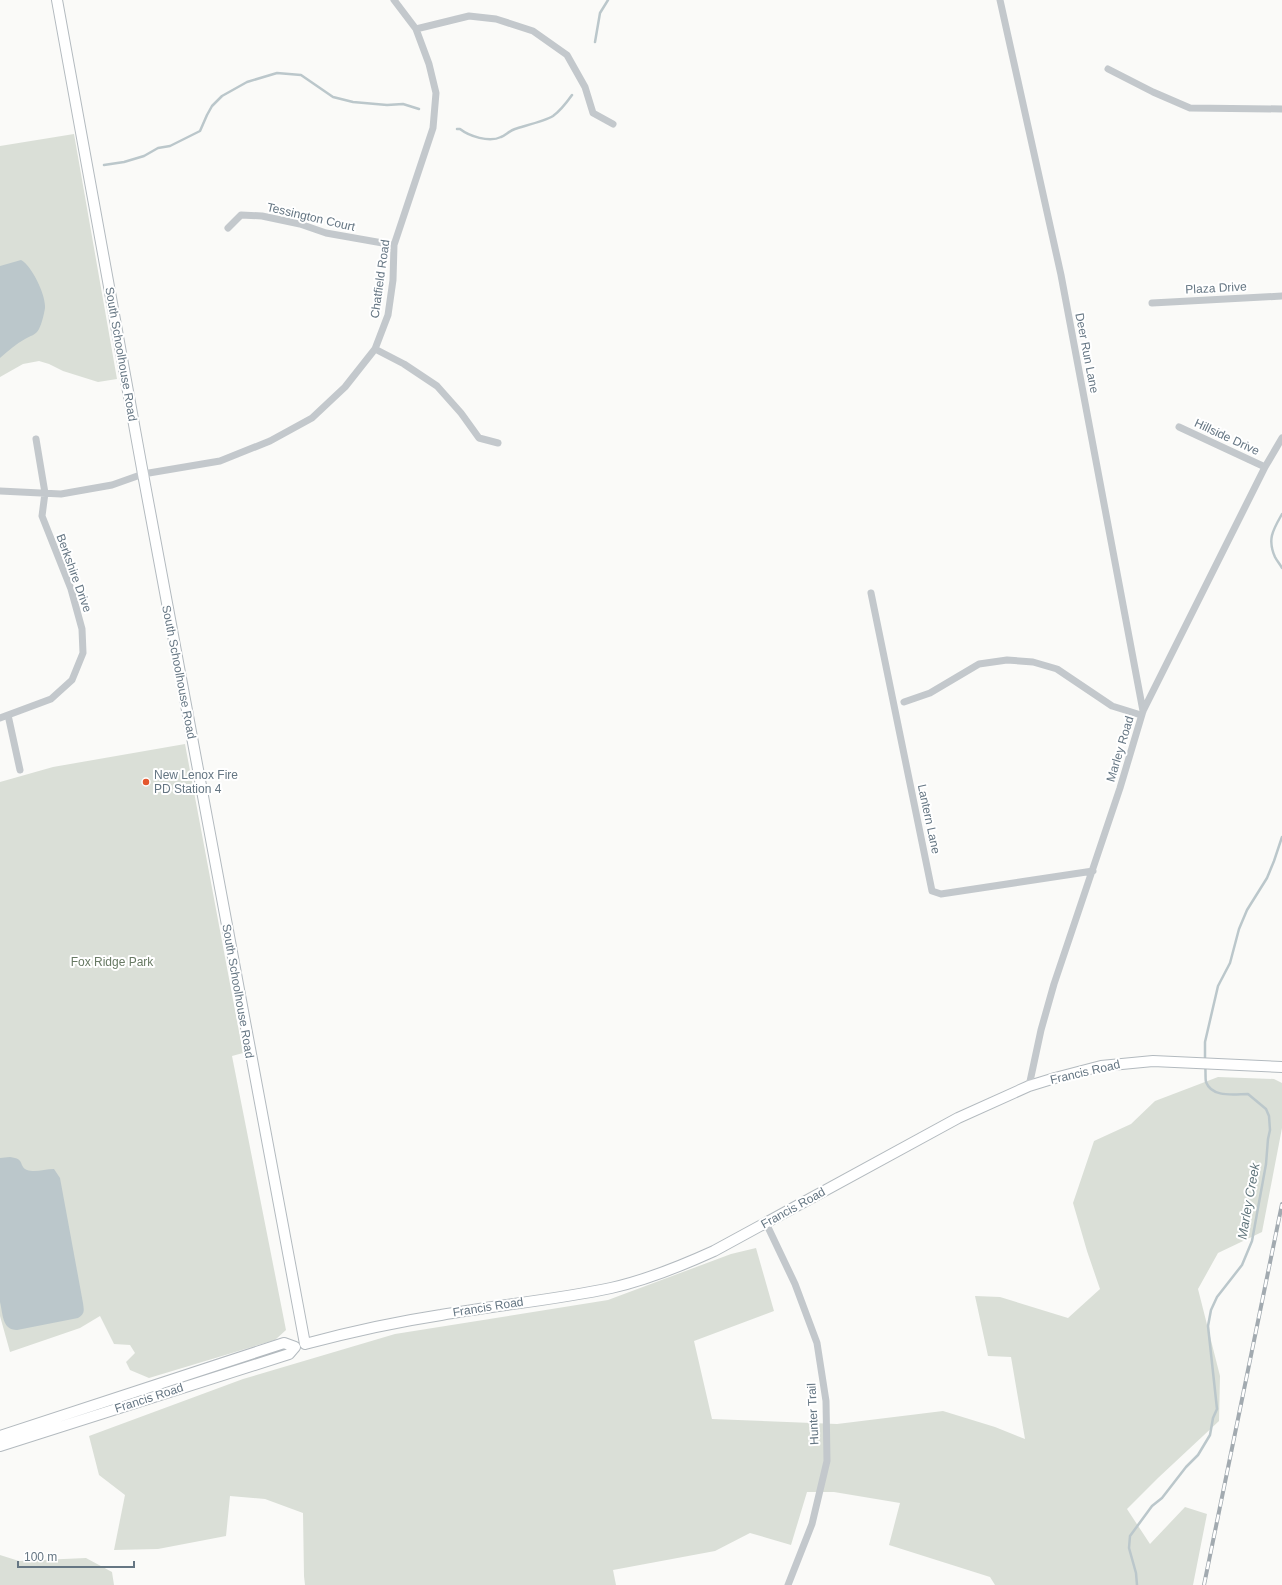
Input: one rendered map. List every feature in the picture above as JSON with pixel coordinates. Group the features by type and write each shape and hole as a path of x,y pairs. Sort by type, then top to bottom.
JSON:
{"street":[{"name":"South Schoolhouse Road","path":"57,0 300,1345"},
{"name":"Chatfield Road","path":"0,491 61,494 112,484 143,474 220,461 270,441 312,418 345,387 376,349 388,315 393,280 394,244 433,128 436,93 429,64 416,28 394,0"},
{"name":"Deer Run Lane","path":"1000,0 1061,274 1142,713"},
{"path":"416,28 469,16 496,19 533,31 568,55 585,87 593,113 613,124"},
{"path":"1108,69 1153,92 1190,108 1282,108"},
{"name":"Tessington Court","path":"228,228 241,215 262,216 300,224 326,233 394,244"},
{"name":"Plaza Drive","path":"1152,303 1282,296"},
{"path":"376,349 404,364 437,386 461,413 479,438 498,443"},
{"name":"Hillside Drive","path":"1179,427 1264,467"},
{"name":"Marley Road","path":"1029,1086 1040,1034 1054,984 1093,871 1142,713 1264,467 1282,438"},
{"name":"Berkshire Drive","path":"0,718 51,699 72,680 83,653 82,629 70,588 42,516 45,494 36,439"},
{"name":"Lantern Lane","path":"871,593 932,891 941,894 1093,871"},
{"path":"904,702 930,693 979,664 1007,660 1033,662 1057,670 1112,706 1142,713"},
{"path":"8,715 20,770"},
{"name":"Francis Road","path":"0,1436 284,1342 300,1345 351,1332 400,1322 612,1288 646,1279 714,1251 958,1118 1029,1086 1074,1072 1109,1065 1153,1061 1282,1067"},
{"name":"Hunter Trail","path":"766,1223 795,1284 817,1343 826,1401 827,1461 812,1524 788,1585"},
{"name":"Francis Road","path":"0,1446 289,1354 300,1345"}],"green space":[{"path":"74,134 117,379 98,382 63,371 39,361 23,364 0,377 0,146"},
{"name":"Fox Ridge Park","path":"185,744 243,1053 232,1056 286,1330 275,1340 149,1378 130,1370 126,1362 135,1353 130,1345 114,1344 100,1316 80,1328 10,1352 0,1316 0,782 53,767"},
{"path":"1218,1077 1274,1079 1282,1083 1282,1128 1262,1232 1218,1253 1198,1289 1220,1376 1219,1421 1127,1509 1150,1544 1185,1507 1207,1514 1193,1585 995,1585 990,1577 889,1545 900,1503 834,1492 807,1492 791,1545 750,1533 715,1551 613,1570 616,1585 305,1585 303,1513 265,1499 230,1496 226,1536 158,1549 114,1550 125,1495 99,1475 89,1436 243,1379 395,1334 608,1300 731,1254 756,1248 774,1311 694,1341 712,1419 837,1424 943,1411 995,1427 1025,1439 1011,1357 988,1356 975,1296 1000,1297 1068,1318 1100,1289 1073,1203 1094,1141 1131,1124 1155,1101"},
{"path":"0,1555 19,1561 86,1558 112,1572 114,1585 0,1585"}],"shaded area":[{"path":"21,260 30,268 38,281 45,302 44,313 38,331 18,343 0,358 0,266"},
{"path":"10,1157 18,1159 24,1168 30,1171 54,1169 60,1178 84,1310 78,1318 17,1330 8,1327 4,1320 0,1302 0,1158"}],"waterway":[{"path":"595,42 600,13 608,0"},
{"path":"104,165 124,162 144,156 158,148 170,146 200,131 212,106 222,96 247,82 277,73 301,75 333,97 353,102 387,105 403,104 419,109"},
{"path":"457,129 479,138 496,139 513,130 540,122 553,116 561,109 572,95"},
{"name":"Marley Creek","path":"1282,514 1271,540 1275,557 1282,568"},
{"name":"Marley Creek","path":"1205,1060 1205,1042 1218,986 1230,963 1239,929 1247,910 1267,878 1282,837"},
{"name":"Marley Creek","path":"1137,1585 1136,1573 1129,1548 1130,1536 1152,1506 1162,1498 1186,1467 1198,1455 1210,1435 1213,1418 1217,1409 1208,1326 1211,1310 1217,1297 1242,1265 1252,1241 1266,1164 1270,1130 1269,1116 1266,1109 1248,1094 1224,1094 1213,1091 1206,1082 1205,1065"}],"railway":[{"path":"1204,1585 1282,1204"}],"place":[{"name":"New Lenox Fire PD Station 4","path":"146,782"}]}
